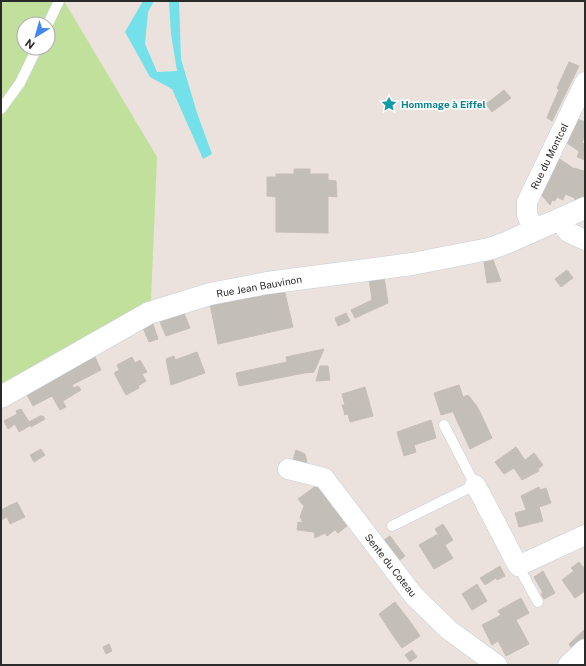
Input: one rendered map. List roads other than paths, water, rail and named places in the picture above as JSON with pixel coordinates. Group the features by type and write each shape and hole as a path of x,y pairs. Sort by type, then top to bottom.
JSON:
{"main road":[{"name":"Rue Jean Bauvinon","path":"1,396 149,313 210,294 267,283 412,264 489,249 585,208"}],"street":[{"name":"Rue du Montcel","path":"535,230 527,215 526,202 585,82"},
{"path":"559,220 568,232 585,240"},
{"name":"Sente du Coteau","path":"288,469 324,478 414,596 449,630 497,665"},
{"path":"475,485 518,566 585,535"},
{"path":"568,665 585,649"}],"lane":[{"path":"52,16 59,1"},
{"path":"1,108 20,83 33,56"},
{"path":"392,526 475,485 444,424"},
{"path":"518,566 538,602"}],"water":[{"path":"143,1 154,1 148,12 145,44 157,72 177,71 171,34 169,1 179,1 181,59 197,113 212,154 203,159 172,89 150,77 125,32"}],"place":[{"name":"Hommage à Eiffel","path":"389,104"}]}
